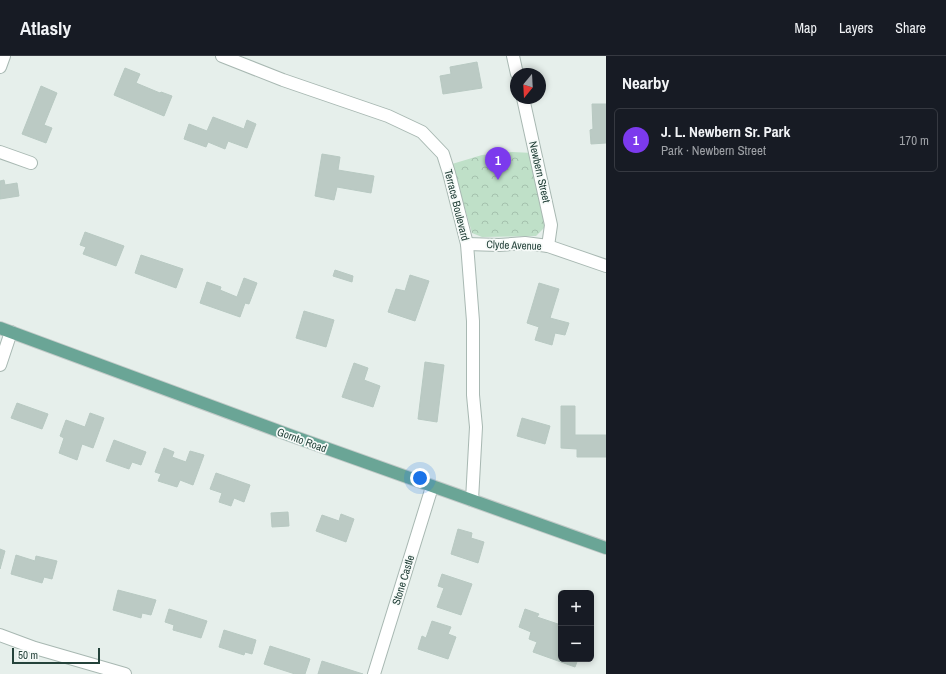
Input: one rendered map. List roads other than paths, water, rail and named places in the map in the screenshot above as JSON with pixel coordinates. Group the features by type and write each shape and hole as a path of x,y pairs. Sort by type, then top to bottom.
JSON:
{"main road":[{"name":"Gornto Road","path":"5,330 292,436 606,548"}],"street":[{"path":"0,67 4,56"},
{"name":"Terrace Boulevard","path":"222,56 283,80 388,116 422,132 443,154 467,244 473,321 473,395 476,426 476,449 472,500"},
{"path":"513,56 516,68"},
{"name":"Newbern Street","path":"524,104 551,225 548,246"},
{"path":"0,152 31,163"},
{"name":"Clyde Avenue","path":"467,244 525,244 548,246 606,266"},
{"path":"0,366 5,330"},
{"name":"Stone Castle","path":"374,674 432,486"},
{"path":"0,635 35,648 125,674"}],"place":[{"name":"J. L. Newbern Sr. Park","path":"498,180"}]}
